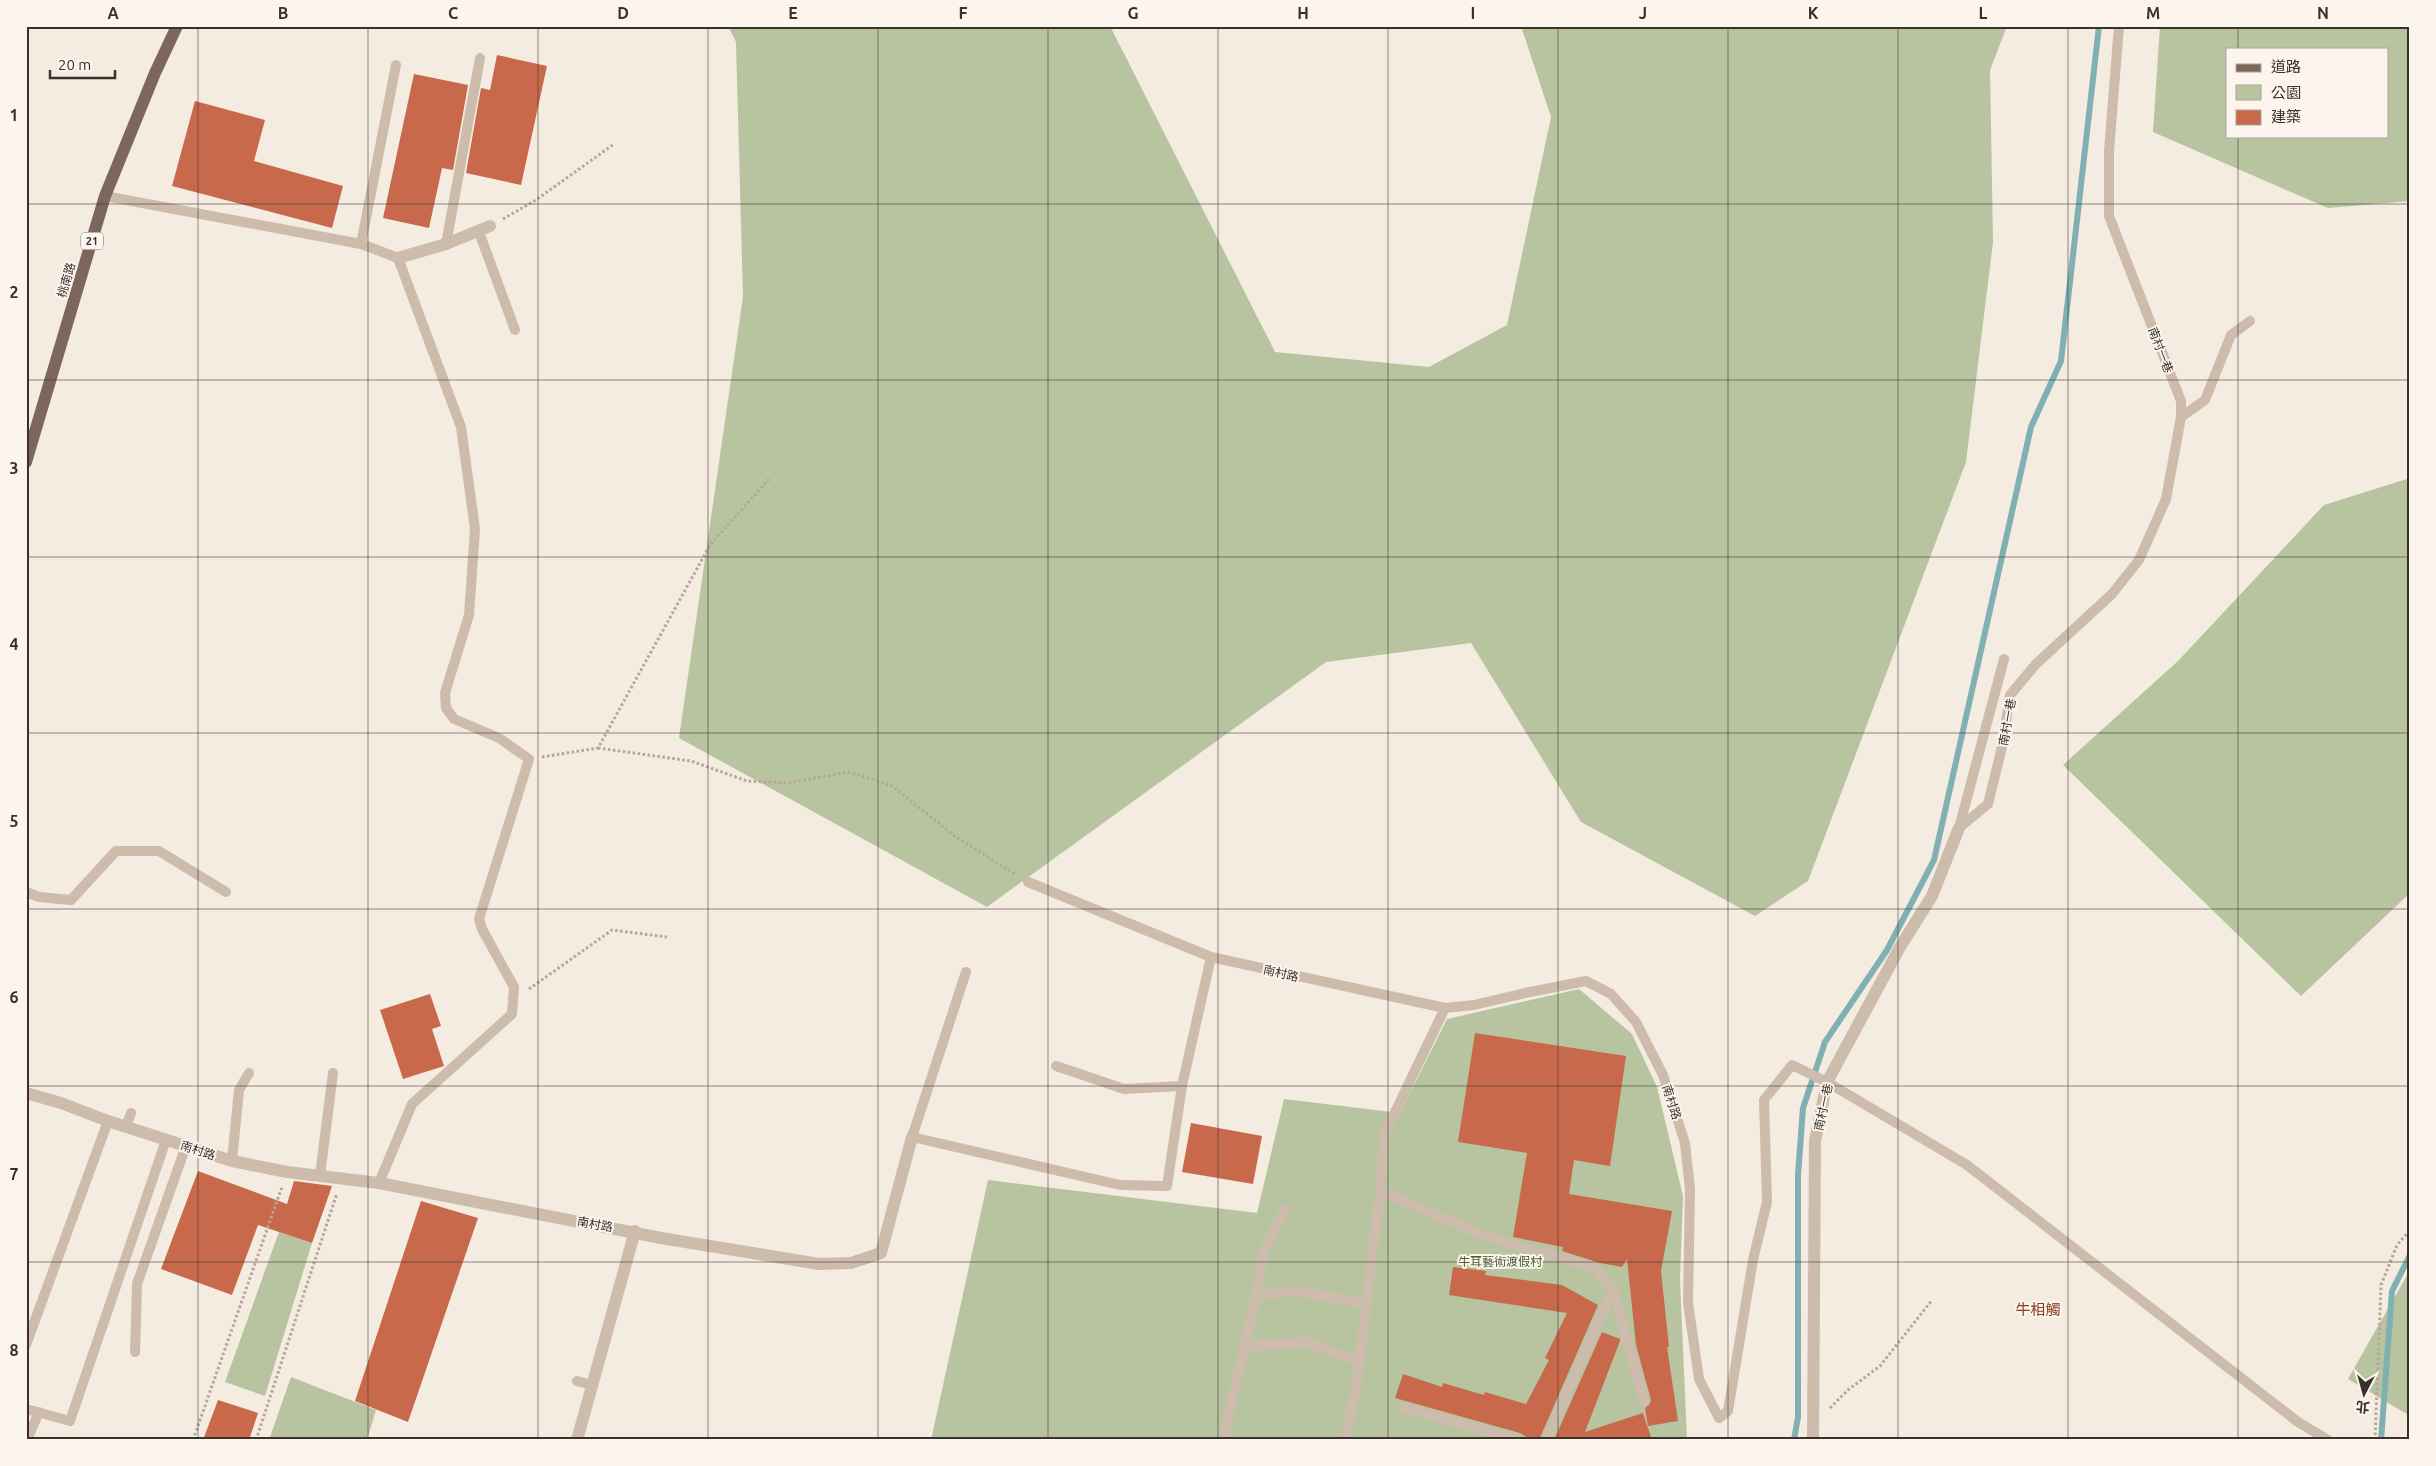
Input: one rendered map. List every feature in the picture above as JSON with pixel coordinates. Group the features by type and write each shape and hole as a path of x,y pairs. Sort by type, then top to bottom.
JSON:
{"main road":[{"name":"桃南路","path":"26,462 105,196 155,73 177,26"}],"street":[{"path":"398,258 446,244 484,229"},
{"name":"南村一巷","path":"1813,1440 1815,1141 1827,1082 1900,947 1932,896 1959,828"},
{"name":"南村路","path":"26,1094 61,1103 108,1121 232,1161 287,1172 379,1183 635,1231 661,1238 819,1264 851,1263 881,1253 912,1137"},
{"path":"576,1440 635,1231"}],"lane":[{"name":"南村一巷","path":"1959,828 1988,804 2002,747 2010,695 2036,664 2112,594 2139,560 2166,499 2181,417 2181,401 2110,216 2109,150 2119,26"},
{"path":"446,244 480,58"},
{"path":"361,244 396,65"},
{"path":"105,196 361,244 398,258 461,427 476,529 469,614 445,693 446,708 454,719 499,738 529,759 479,919 482,929 514,987 514,1000 512,1014 412,1104 379,1183"},
{"path":"484,229 515,330"},
{"path":"2181,417 2205,400 2231,335 2250,321"},
{"path":"1959,828 2004,659"},
{"path":"26,892 39,897 71,900 116,851 159,851 226,892"},
{"name":"南村路","path":"1028,882 1212,957 1444,1008 1474,1005 1586,982 1611,994 1636,1022 1663,1075 1685,1143 1690,1189 1688,1302 1699,1379 1719,1418 1728,1411 1753,1260 1767,1202 1764,1100 1792,1065 1827,1082"},
{"path":"912,1137 1120,1185 1167,1186 1182,1086 1212,957"},
{"name":"南村路","path":"912,1137 966,972"},
{"path":"1345,1440 1359,1361 1380,1191 1384,1134 1444,1008"},
{"path":"1056,1066 1124,1089 1182,1086"},
{"path":"320,1176 333,1073"},
{"path":"232,1161 239,1090 249,1074"},
{"path":"1827,1082 1967,1165 2298,1422 2328,1440"},
{"path":"126,1126 131,1113"},
{"path":"26,1345 108,1121"},
{"path":"26,1409 70,1421 166,1140"},
{"path":"134,1352 137,1284 186,1146"},
{"path":"1380,1191 1482,1236 1595,1268 1613,1289 1644,1401"},
{"path":"1223,1440 1256,1295 1264,1250 1285,1209"},
{"path":"1546,1440 1613,1289"},
{"path":"1256,1295 1297,1291 1366,1304"},
{"path":"1243,1347 1305,1342 1359,1361"},
{"path":"577,1381 592,1384"},
{"path":"1402,1407 1518,1440"},
{"path":"27,1440 39,1412"}],"path":[{"path":"484,229 536,200 614,144"},
{"path":"598,748 710,545 769,479"},
{"path":"529,759 598,748 691,761 747,781 788,783 849,772 892,786 956,837 1028,882"},
{"path":"514,1000 612,930 667,937"},
{"path":"193,1440 287,1172"},
{"path":"256,1440 342,1178"},
{"path":"2375,1440 2381,1285 2398,1245 2410,1230"},
{"path":"1814,1424 1848,1390 1880,1366 1932,1300"}],"green space":[{"path":"728,26 1110,26 1275,352 1429,367 1507,325 1551,117 1521,26 2007,26 1990,70 1993,242 1966,462 1808,881 1755,916 1581,822 1471,643 1326,662 987,907 679,738 743,297 736,42"},
{"path":"2160,26 2410,26 2410,201 2328,208 2153,132"},
{"path":"2410,478 2410,893 2301,996 2063,765 2178,661 2324,505"},
{"name":"牛耳藝術渡假村","path":"1579,989 1632,1034 1657,1087 1683,1196 1680,1280 1687,1440 931,1440 988,1180 1257,1213 1284,1099 1400,1113 1447,1019"},
{"path":"279,1232 312,1243 265,1396 225,1382"},
{"path":"2410,1270 2410,1416 2348,1379"},
{"path":"291,1377 376,1410 367,1440 269,1440"}],"building":[{"path":"497,55 547,66 521,185 466,173 481,88 490,90"},
{"path":"414,74 468,85 453,170 442,168 429,228 383,218"},
{"path":"195,101 265,120 254,161 343,186 332,228 172,186"},
{"path":"430,994 441,1026 432,1029 444,1066 403,1079 380,1010"},
{"path":"1475,1033 1626,1056 1610,1166 1574,1160 1569,1194 1672,1211 1661,1271 1669,1347 1667,1347 1678,1421 1648,1426 1645,1408 1651,1400 1636,1345 1627,1259 1622,1267 1600,1263 1562,1251 1563,1247 1513,1237 1527,1153 1458,1142"},
{"path":"1191,1123 1262,1136 1253,1184 1182,1172"},
{"path":"198,1171 287,1204 294,1181 332,1186 312,1243 258,1225 232,1295 161,1269"},
{"path":"421,1201 478,1218 408,1422 355,1401"},
{"path":"1453,1267 1486,1271 1485,1275 1562,1285 1598,1305 1539,1440 1531,1440 1520,1433 1395,1398 1403,1374 1442,1387 1443,1383 1484,1395 1485,1392 1526,1404 1549,1360 1545,1358 1567,1313 1449,1295"},
{"path":"1602,1332 1620,1339 1620,1341 1585,1432 1643,1413 1652,1440 1554,1440"},
{"path":"218,1400 258,1413 249,1440 203,1440"}],"waterway":[{"path":"1794,1440 1798,1417 1798,1175 1803,1108 1825,1042 1887,950 1934,860 2031,427 2061,361 2099,26"},
{"path":"2381,1440 2392,1291 2410,1255"}],"district":[{"name":"牛相觸","path":"2038,1309"}]}
